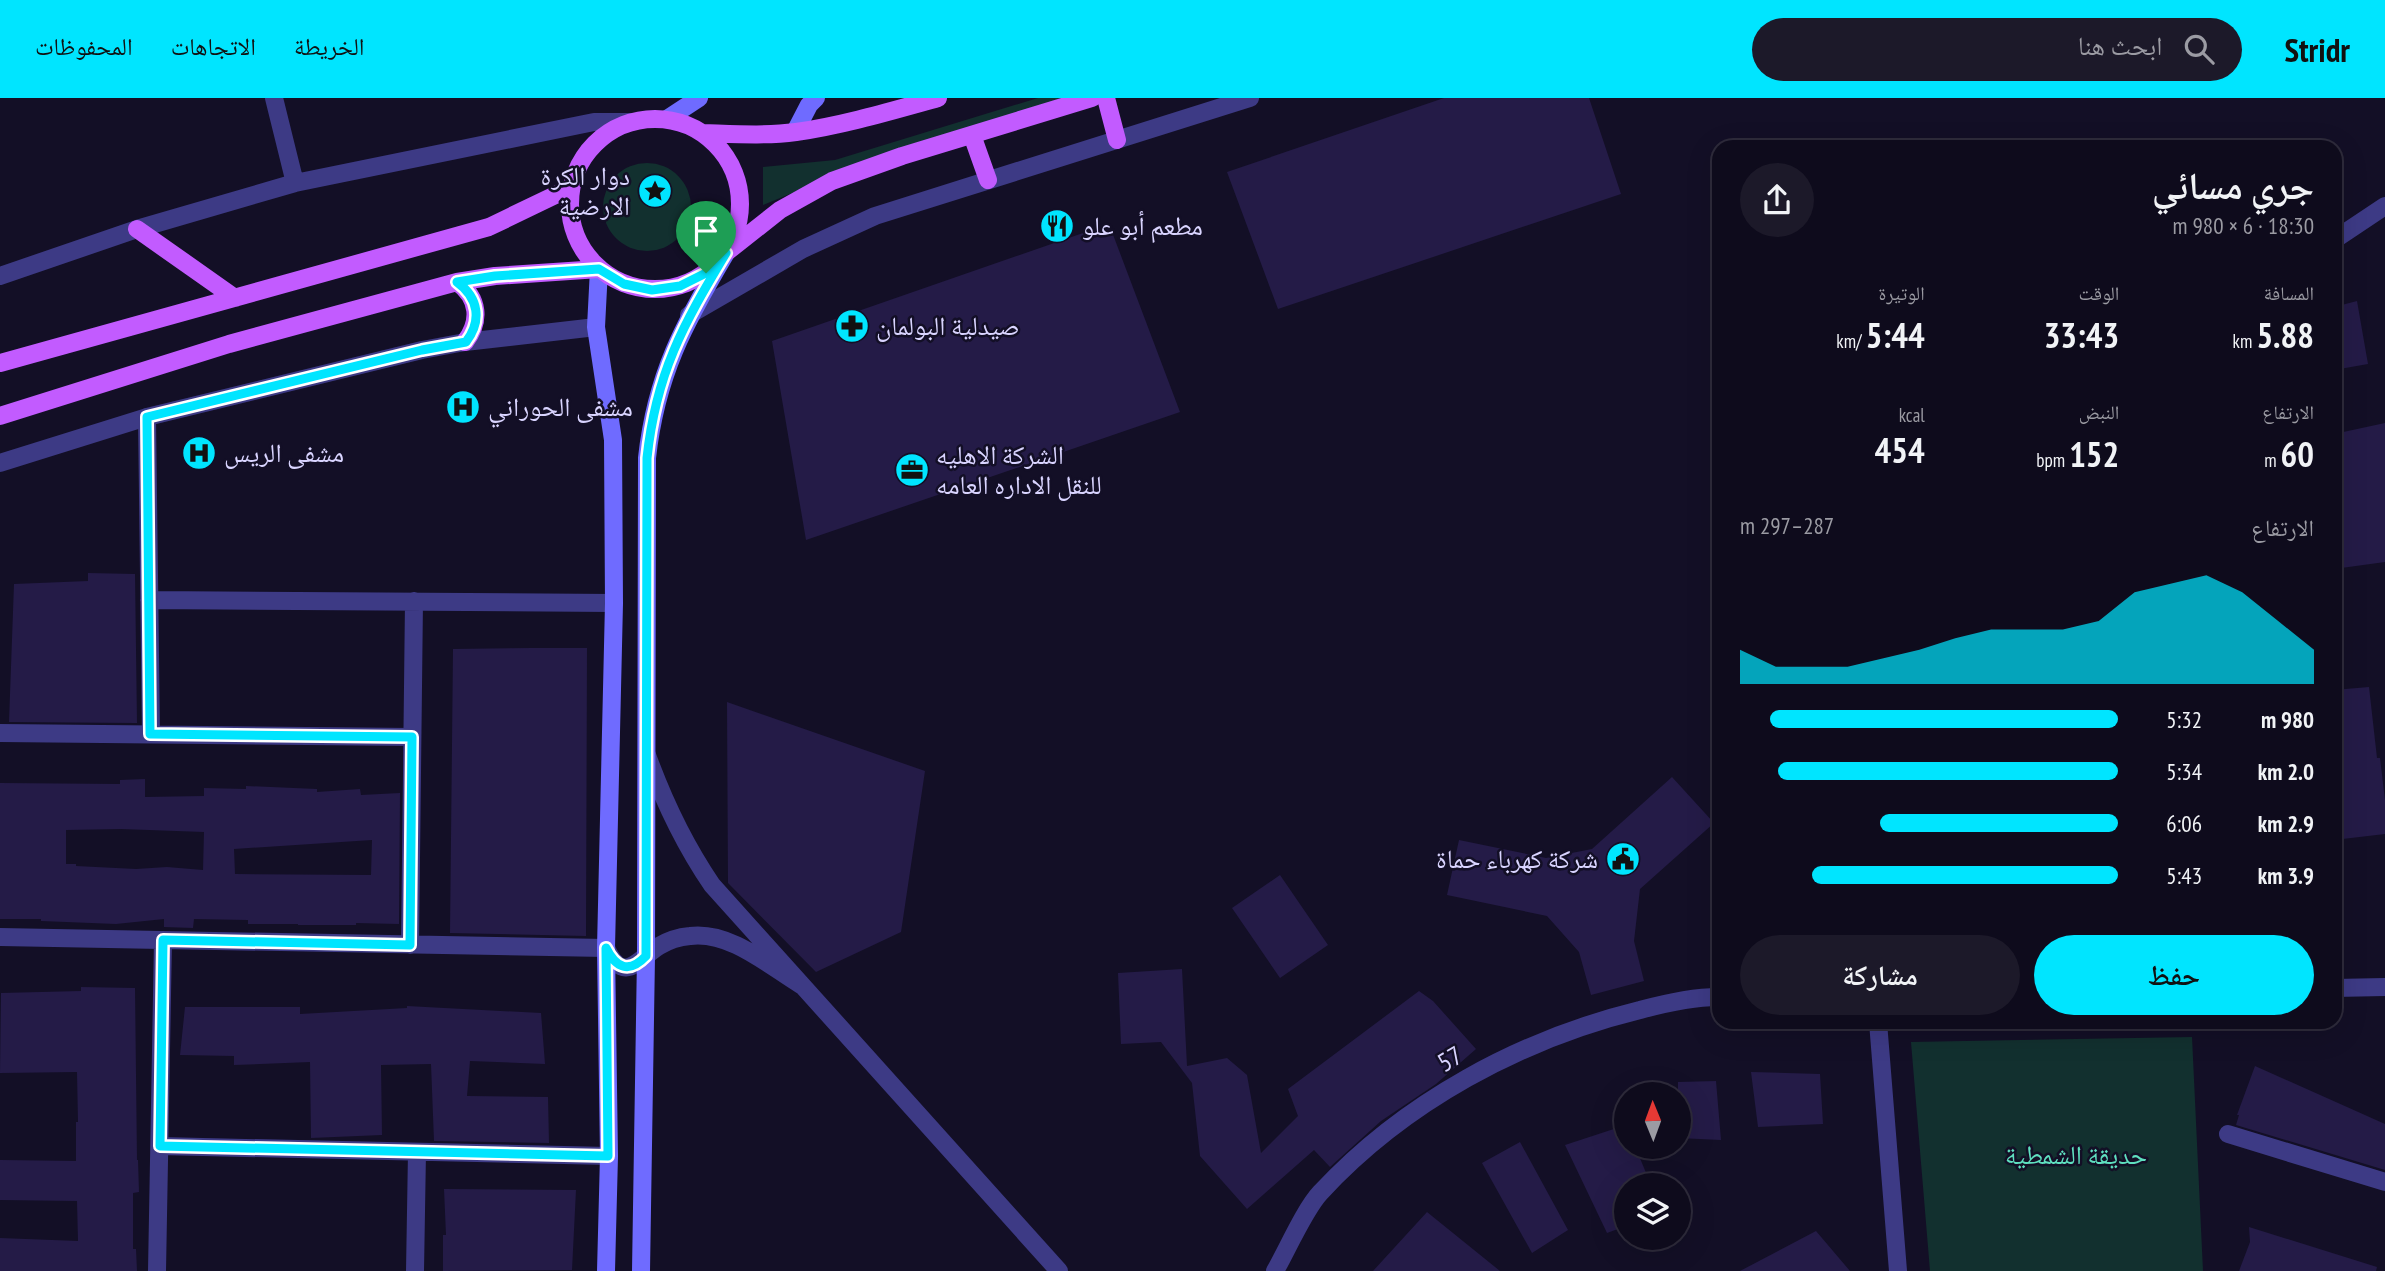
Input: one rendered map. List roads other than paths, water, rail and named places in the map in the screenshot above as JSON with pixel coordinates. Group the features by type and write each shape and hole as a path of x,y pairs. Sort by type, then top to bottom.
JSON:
{"main road":[{"path":"667,119 699,98"},
{"path":"795,132 809,105 816,98"},
{"path":"704,134 795,132 870,117 938,98"},
{"path":"641,1271 646,956 647,458 650,428 659,389 676,342 726,253 737,228 741,202 736,176 724,152 704,134 686,124 667,119 631,121 609,131 591,146 578,166 570,188 569,210 574,232 584,252 599,269 624,284 652,290 680,286 706,273 726,253 780,210 832,181 902,156 1092,98"},
{"path":"1106,98 1117,140"},
{"path":"972,135 988,180"},
{"path":"0,363 489,227 570,188"},
{"path":"137,229 235,298"},
{"path":"0,416 229,344 457,282 495,276 599,269"},
{"path":"599,269 596,327 612,440 614,603 606,948 606,1271"},
{"path":"457,282 471,296 477,315 472,334 466,342"}],"street":[{"path":"274,98 295,183"},
{"path":"689,315 803,249 863,222 1250,98"},
{"path":"0,275 137,229 295,183 594,122 631,121"},
{"path":"2342,235 2385,206"},
{"path":"0,463 147,417 422,350 466,342 596,327"},
{"path":"147,417 150,734"},
{"path":"149,600 614,603"},
{"path":"410,945 414,601"},
{"path":"0,733 412,737"},
{"path":"647,755 670,814 696,862 730,906 1059,1271"},
{"path":"0,937 606,948 613,962 631,967 669,940 694,935 736,945 801,985"},
{"path":"157,1271 163,940"},
{"path":"2342,988 2385,986"},
{"name":"57","path":"1275,1271 1318,1195 1383,1136 1455,1085 1494,1064 1574,1029 1659,1005 1712,997"},
{"path":"1879,1029 1898,1271"},
{"path":"2228,1134 2385,1182"},
{"path":"160,1146 608,1156"},
{"path":"415,1271 417,1152"}],"place":[{"name":"دوار الكرة الارضية","path":"655,191"},
{"name":"مطعم أبو علو","path":"1057,226"},
{"name":"صيدلية البولمان","path":"852,326"},
{"name":"مشفى الحوراني","path":"463,407"},
{"name":"مشفى الريس","path":"199,453"},
{"name":"الشركة الاهليه للنقل الاداره العامه","path":"912,470"},
{"name":"شركة كهرباء حماة","path":"1623,859"}],"park label":[{"name":"حديقة الشمطية","path":"2076,1155"}]}
